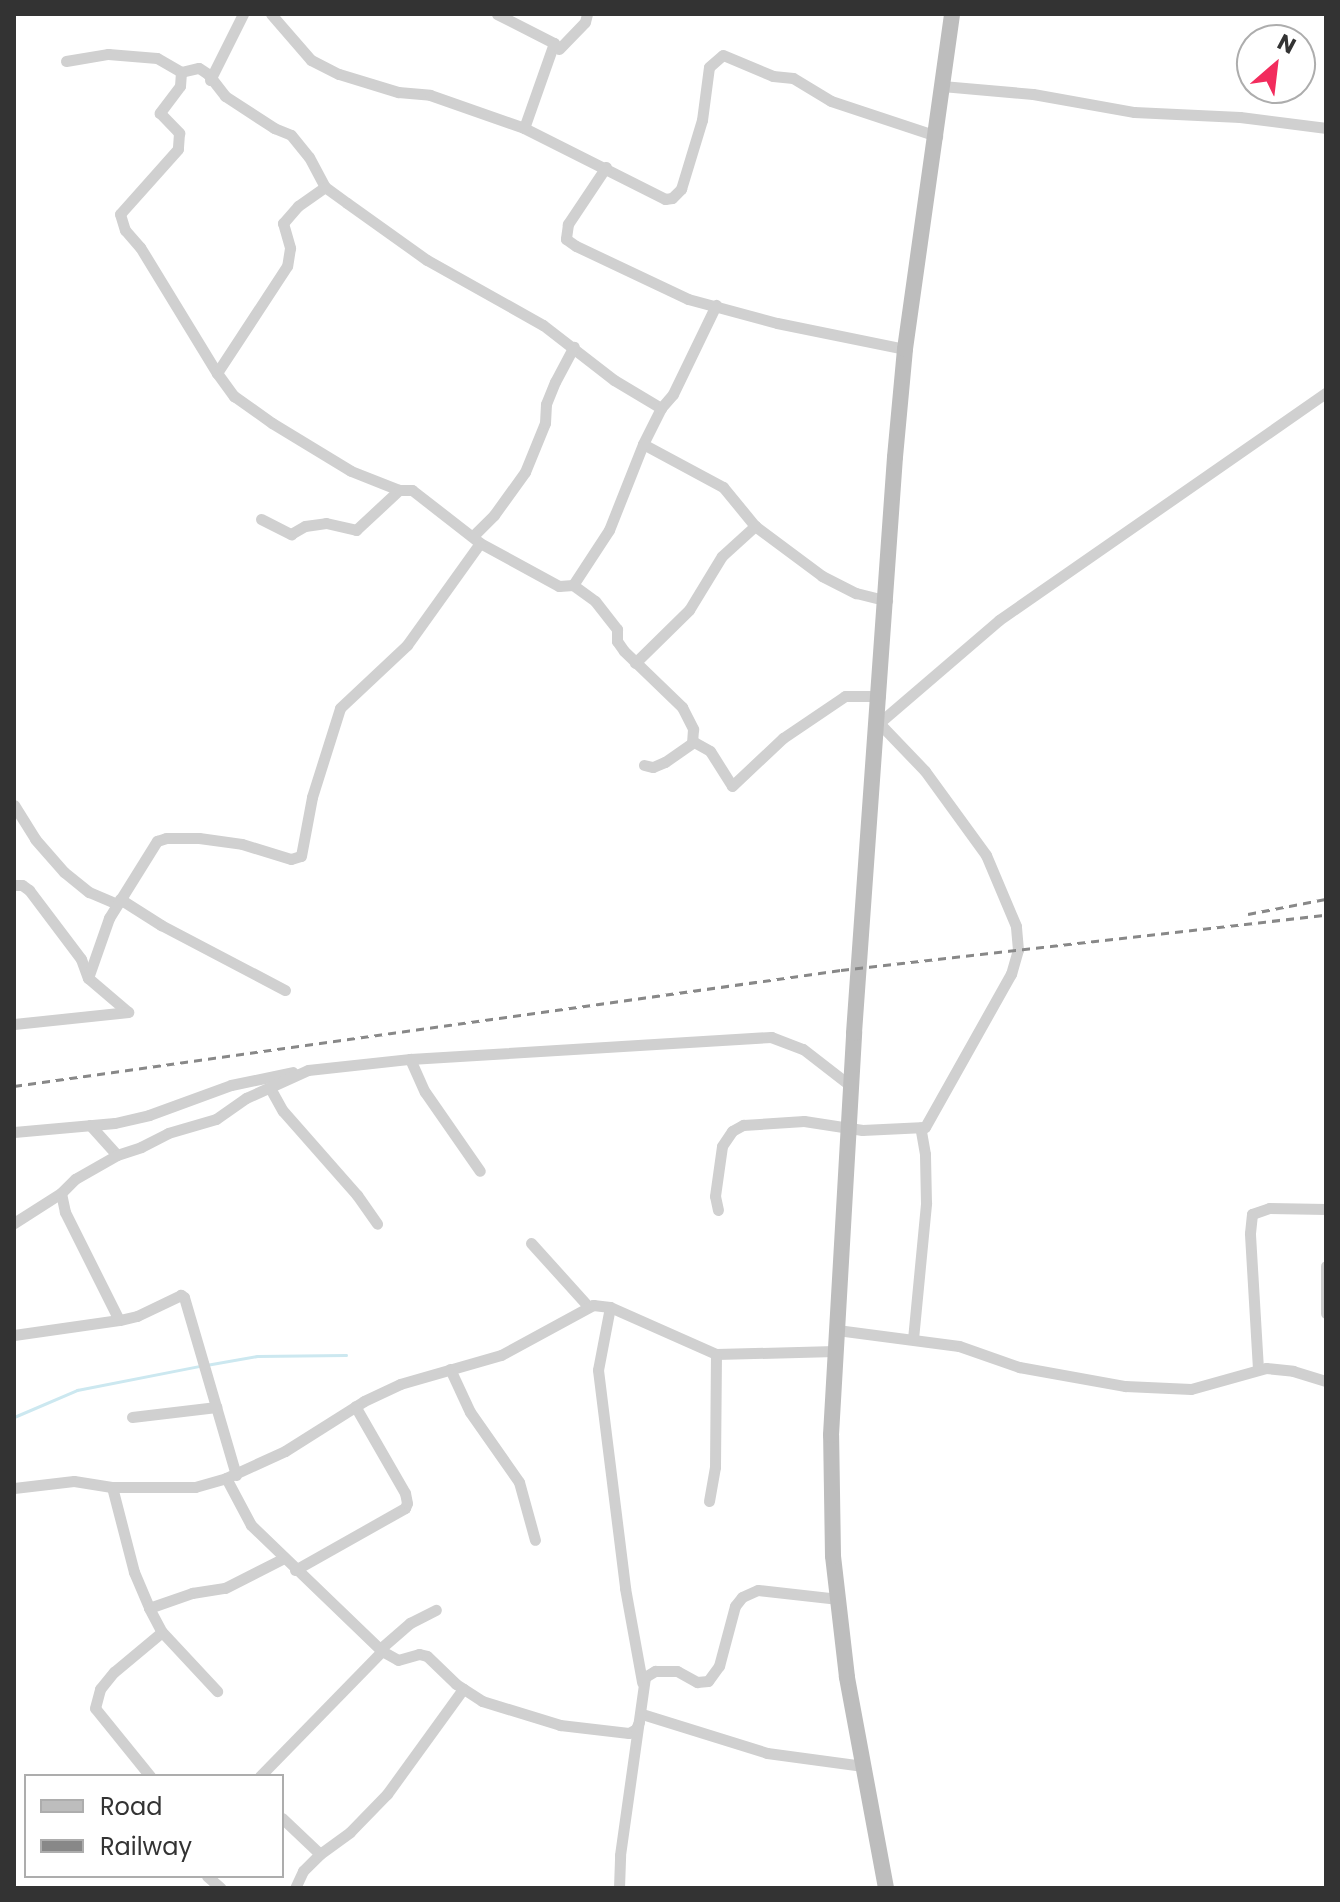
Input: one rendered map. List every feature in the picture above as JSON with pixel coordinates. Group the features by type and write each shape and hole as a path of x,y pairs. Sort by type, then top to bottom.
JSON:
{"main road":[{"path":"886,1888 863,1766 838,1599 831,1510 835,1351 905,349 952,14"}],"street":[{"path":"209,80 243,14"},
{"path":"271,14 311,60 339,74 398,92 430,95 524,128 665,199 678,194 702,120 709,67 723,55 773,76 793,78 831,101 937,136"},
{"path":"497,14 554,43 524,128"},
{"path":"559,49 585,22 587,14"},
{"path":"66,61 108,54 157,58 181,72 199,68 208,74 209,80 225,96 274,128 291,135 309,157 325,187 427,260 543,325 614,380 661,408"},
{"path":"181,72 180,86 160,113 179,133 178,149 120,214 125,230 140,247 217,373 234,396 272,423 351,471 399,490 412,490 476,539 559,586 573,585 611,619 619,644 682,707 693,729 692,742 665,762 653,767 644,765"},
{"path":"942,86 1033,94 1134,112 1240,117 1326,128"},
{"path":"606,167 568,224 566,239 658,286 716,305 777,323 905,349"},
{"path":"217,373 287,266 290,248 283,223 298,206 325,187"},
{"path":"573,585 609,530 643,444 661,408 673,394 716,305"},
{"path":"88,978 118,902 157,841 166,838 242,844 291,859 301,856 312,797 340,708 407,645 476,539 525,472 545,423 546,404 574,347"},
{"path":"718,1210 715,1196 722,1146 738,1127 804,1121 851,1129 925,1127 1011,974 1018,950 1017,934 1010,906 986,855 925,771 879,723 999,620 1326,393"},
{"path":"643,444 723,487 755,526 822,576 856,593 887,601"},
{"path":"261,519 291,534 305,526 326,523 356,530 399,490"},
{"path":"635,663 689,610 722,556 755,526"},
{"path":"692,742 710,751 732,786 783,738 845,696 880,696"},
{"path":"14,805 35,839 64,872 89,892 118,902 260,974 285,990"},
{"path":"14,885 19,883 29,890 81,959 88,978 128,1012 14,1024"},
{"path":"14,1132 90,1125 149,1115 231,1085 308,1070 410,1059 771,1037 803,1049 852,1087"},
{"path":"410,1059 425,1092 480,1171"},
{"path":"16,1218 61,1193 75,1179 117,1155 168,1133 216,1119 246,1098 308,1070"},
{"path":"270,1088 283,1111 357,1195 377,1224"},
{"path":"90,1125 117,1155"},
{"path":"913,1339 926,1203 925,1154 920,1127"},
{"path":"61,1193 72,1232 119,1320"},
{"path":"1258,1369 1250,1233 1252,1214 1269,1208 1326,1209"},
{"path":"531,1243 588,1306"},
{"path":"1326,1266 1326,1313"},
{"path":"14,1335 137,1316 182,1296 216,1407 231,1476 251,1525 381,1650 398,1660 419,1654 427,1656 463,1689 482,1701 560,1725 629,1733 636,1729 642,1714"},
{"path":"14,1488 74,1481 112,1487 195,1487 231,1476 285,1451 355,1406 400,1384 501,1355 588,1306 610,1307 716,1354 835,1351"},
{"path":"610,1307 598,1370 625,1588 642,1682 642,1714 620,1855 619,1888"},
{"path":"837,1330 959,1346 1059,1377 1125,1386 1191,1389 1258,1369 1279,1368 1326,1381"},
{"path":"709,1501 715,1467 716,1354"},
{"path":"450,1369 470,1412 519,1482 535,1540"},
{"path":"295,1570 405,1508 407,1503 405,1493 355,1406"},
{"path":"132,1417 216,1407"},
{"path":"112,1487 134,1572 149,1608 162,1632 217,1691"},
{"path":"149,1608 180,1596 225,1588 284,1558"},
{"path":"642,1682 655,1671 677,1671 697,1682 708,1681 719,1666 735,1606 742,1597 758,1590 838,1599"},
{"path":"262,1774 381,1650 410,1623 436,1610"},
{"path":"148,1774 95,1708 100,1689 114,1672 162,1632"},
{"path":"298,1887 303,1871 342,1839 387,1794 463,1689"},
{"path":"642,1714 767,1753 863,1766"},
{"path":"284,1820 320,1854"}],"waterway":[{"path":"206,1365 257,1356 346,1355"},
{"path":"14,1417 77,1390 199,1366"}],"railway":[{"path":"1248,914 1326,899"},
{"path":"14,1086 841,970 1326,915"}]}
